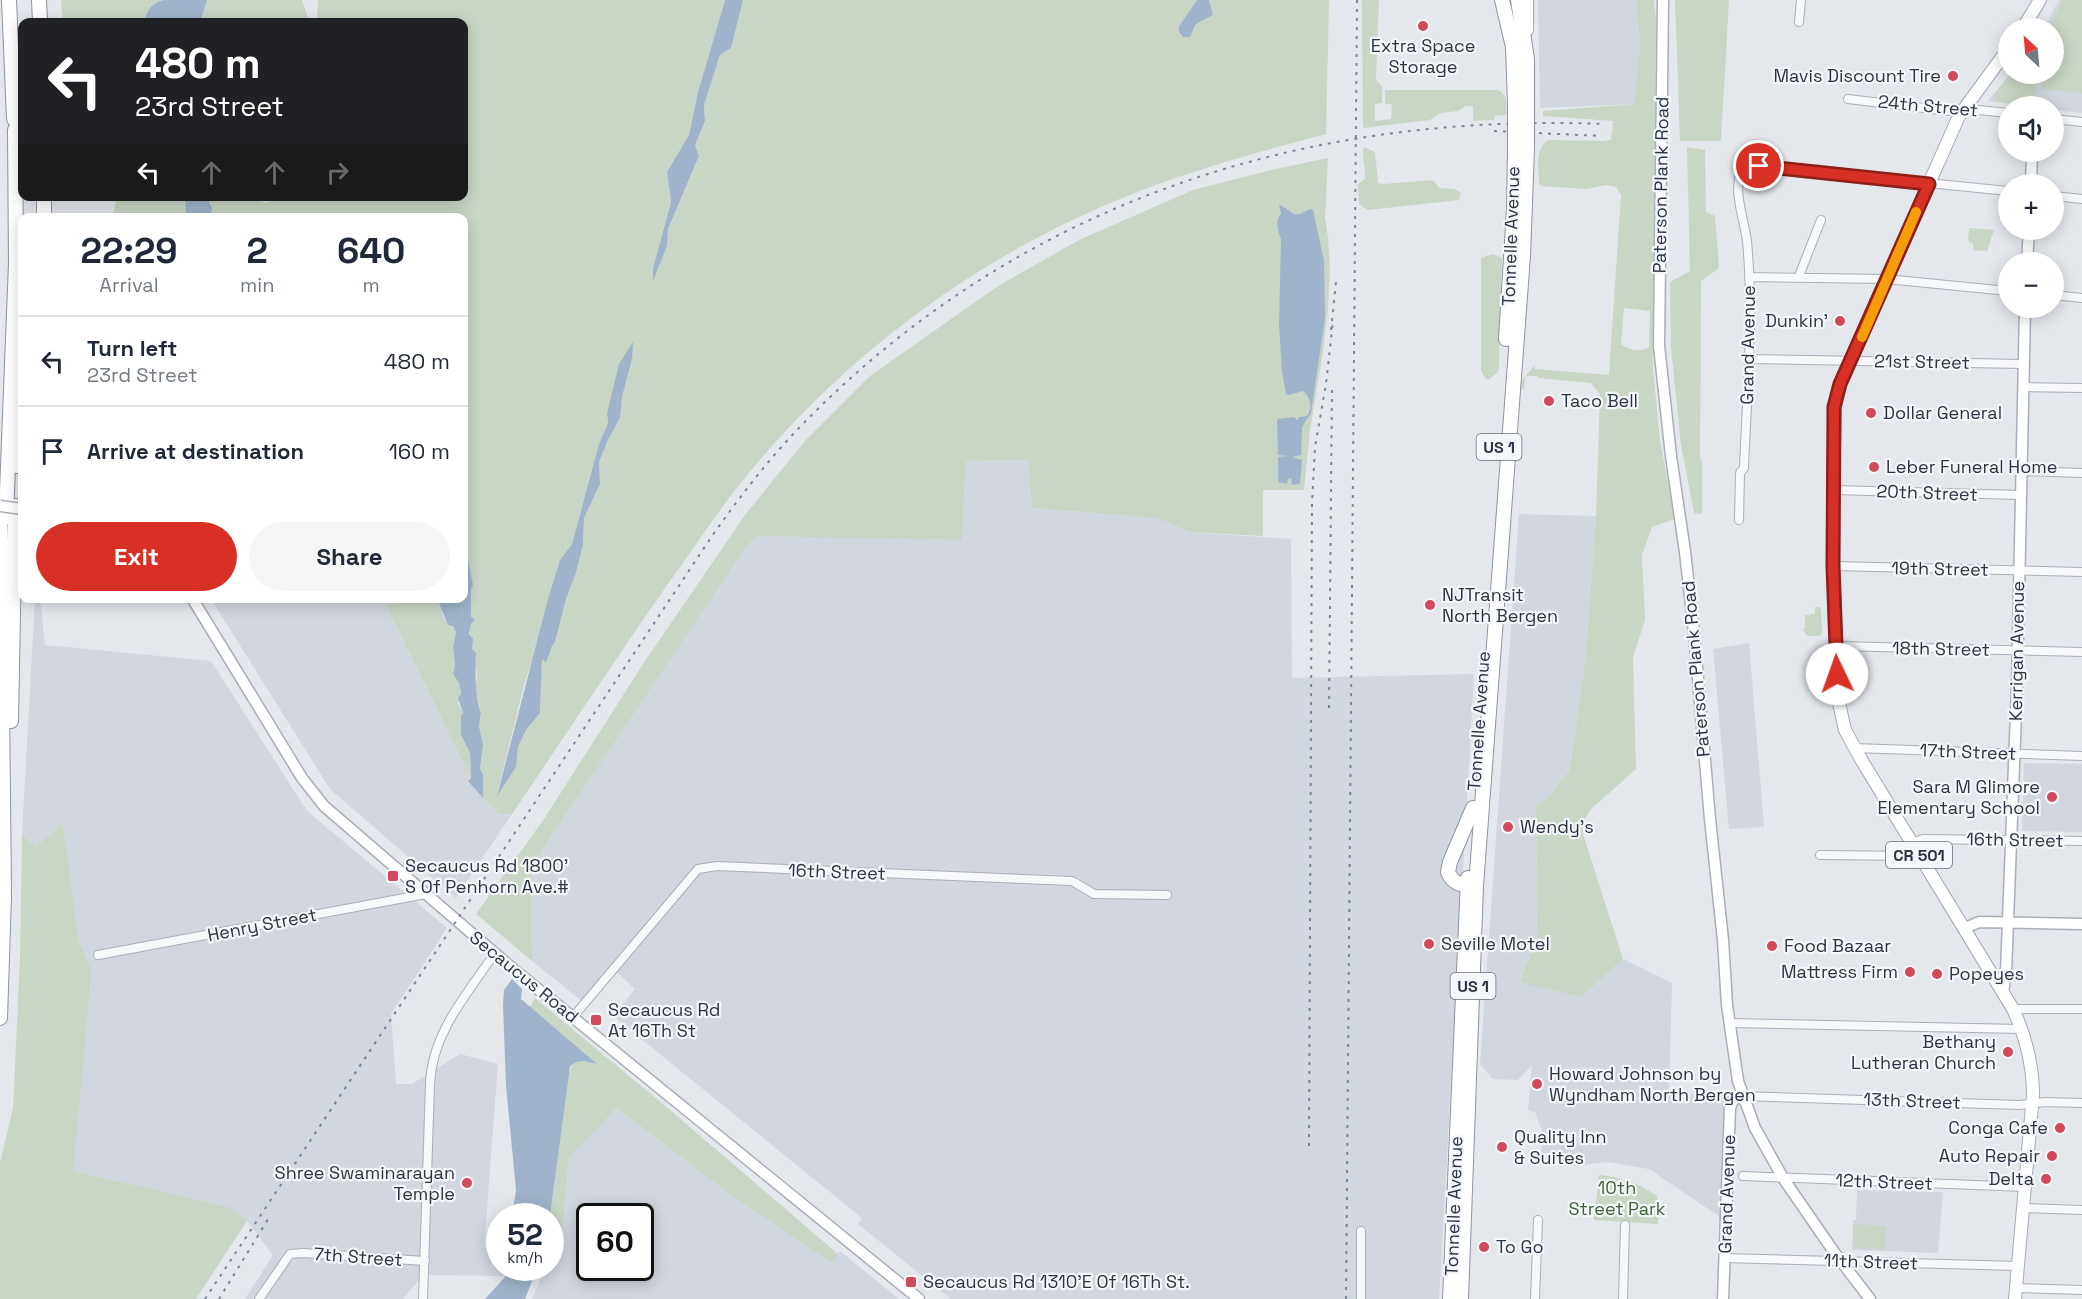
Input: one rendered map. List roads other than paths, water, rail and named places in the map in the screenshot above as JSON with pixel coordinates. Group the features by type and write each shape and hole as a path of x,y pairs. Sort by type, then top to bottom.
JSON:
{"highway":[{"path":"1,597 6,555 15,263 14,125 9,0"},
{"path":"39,0 40,18"},
{"name":"Tonnelle Avenue","path":"1502,0 1513,47 1521,104"},
{"path":"1518,0 1527,58"},
{"name":"Tonnelle Avenue","path":"1450,1299 1472,885 1517,255 1521,104 1527,58"},
{"name":"Tonnelle Avenue","path":"1461,1299 1473,808 1517,255"},
{"path":"3,791 10,738 14,519 18,454"},
{"path":"0,506 4,928 0,1018"},
{"path":"1472,885 1454,881 1448,872 1473,808"}],"main road":[{"name":"Tonnelle Avenue","path":"1527,0 1527,58"},
{"name":"Paterson Plank Road","path":"1663,0 1659,346 1694,632 1729,1023 1738,1081 1755,1128 1783,1178 1870,1299"},
{"path":"2029,18 2040,0"},
{"name":"CR 501","path":"1998,63 1963,111 1840,384 1834,407 1833,566 1841,716 1854,748 2013,1008 2028,1047 2032,1066 2032,1104 2016,1294"},
{"name":"Kerrigan Avenue","path":"2003,993 2006,974 2012,840 2025,318"},
{"path":"0,506 18,508"},
{"name":"Secaucus Road","path":"195,603 313,793 336,817 495,953 919,1299"},
{"path":"1965,928 1979,922 2082,924"},
{"name":"Grand Avenue","path":"1723,1299 1730,1108 1733,1100 1742,1096"}],"street":[{"path":"1799,22 1801,0"},
{"name":"24th Street","path":"1848,99 1963,111 1998,112"},
{"path":"2064,120 2082,122"},
{"name":"Grand Avenue","path":"1739,520 1740,473 1744,468 1749,359 1749,277 1739,178 1743,169 1749,166 1759,166 1929,184"},
{"path":"1929,184 1998,190"},
{"path":"2064,197 2082,199"},
{"path":"1799,276 1821,220"},
{"path":"1749,277 1886,279 1998,290"},
{"path":"2064,296 2082,298"},
{"name":"21st Street","path":"1749,359 2023,364"},
{"path":"2023,387 2082,388"},
{"path":"2021,471 2082,473"},
{"name":"20th Street","path":"1833,490 2021,495"},
{"name":"19th Street","path":"1833,566 2082,572"},
{"name":"18th Street","path":"1836,646 2082,652"},
{"name":"17th Street","path":"1854,748 2082,756"},
{"name":"16th Street","path":"1912,843 1923,839 2082,841"},
{"path":"1820,855 1920,856"},
{"name":"16th Street","path":"573,1017 698,869 717,866 1072,881 1094,894 1167,895"},
{"name":"Henry Street","path":"98,955 426,894"},
{"path":"423,1299 430,1084 433,1060 438,1043 449,1022 495,953"},
{"path":"2013,1008 2082,1009"},
{"path":"1729,1023 2022,1029"},
{"name":"13th Street","path":"1742,1096 2032,1104 2082,1103"},
{"name":"12th Street","path":"1743,1176 2025,1187"},
{"path":"2023,1208 2082,1210"},
{"path":"1535,1299 1538,1220"},
{"path":"1623,1299 1624,1225"},
{"path":"1361,1231 1361,1299"},
{"name":"7th Street","path":"259,1299 290,1254 425,1261"},
{"name":"11th Street","path":"1724,1258 2018,1266"},
{"path":"2016,1294 2082,1290"}],"water":[{"path":"164,0 207,0 201,18 145,18 156,3"},
{"path":"725,0 743,0 731,48 720,55 704,105 705,121 695,145 699,156 668,229 667,246 653,281 653,268 671,202 667,172 689,135 698,92"},
{"path":"1197,0 1209,0 1213,15 1196,24 1190,37 1183,37 1179,32 1179,26"},
{"path":"185,201 210,201 212,208 211,213 186,213"},
{"path":"1279,204 1294,214 1313,210 1324,261 1325,318 1311,413 1302,427 1301,455 1292,457 1302,460 1300,484 1292,485 1291,478 1288,479 1287,484 1278,482 1278,457 1288,456 1278,455 1277,421 1294,417 1297,420 1299,417 1307,416 1310,402 1303,391 1286,394 1282,372 1279,325 1281,239 1277,222 1281,214"},
{"path":"633,342 632,359 622,397 620,418 599,462 600,484 584,518 583,545 576,573 566,599 555,642 546,663 542,659 540,713 526,730 518,747 516,767 497,796 548,599 560,560 572,544 599,444 608,423 607,413 619,364"},
{"path":"468,559 473,585 471,617 475,620 471,624 469,634 473,639 472,649 476,653 477,693 481,712 479,726 483,745 480,769 483,774 483,798 468,781 471,778 470,753 461,735 461,715 463,713 458,698 461,693 459,683 453,674 455,664 453,647 456,632 453,626 448,625 439,603 468,603"},
{"path":"512,979 522,989 521,999 597,1064 579,1062 570,1067 552,1203 514,1203 516,1190 506,1086 504,990"},
{"path":"501,1281 532,1281 525,1299 485,1299"}],"railway":[{"path":"1346,1299 1357,0"},
{"path":"205,1299 732,508 799,428 883,350 972,285 1067,231 1167,188 1271,156 1379,135 1490,124 1603,124"},
{"path":"1494,131 1602,136"},
{"path":"1331,330 1336,282"},
{"path":"1309,1146 1312,503 1315,447 1326,384 1333,321"},
{"path":"1329,708 1332,390"},
{"path":"219,1299 270,1216"}],"place":[{"name":"Extra Space Storage","path":"1423,26"},
{"name":"Mavis Discount Tire","path":"1953,76"},
{"name":"Dunkin'","path":"1840,321"},
{"name":"Taco Bell","path":"1549,401"},
{"name":"Dollar General","path":"1871,413"},
{"name":"Leber Funeral Home","path":"1874,467"},
{"name":"NJTransit North Bergen","path":"1430,605"},
{"name":"Sara M Glimore Elementary School","path":"2052,797"},
{"name":"Wendy's","path":"1508,827"},
{"name":"Secaucus Rd 1800' S Of Penhorn Ave.#","path":"393,876"},
{"name":"Seville Motel","path":"1429,944"},
{"name":"Food Bazaar","path":"1772,946"},
{"name":"Mattress Firm","path":"1910,972"},
{"name":"Popeyes","path":"1937,974"},
{"name":"Secaucus Rd At 16Th St","path":"596,1020"},
{"name":"Bethany Lutheran Church","path":"2008,1052"},
{"name":"Howard Johnson by Wyndham North Bergen","path":"1537,1084"},
{"name":"Conga Cafe","path":"2060,1128"},
{"name":"Quality Inn & Suites","path":"1502,1147"},
{"name":"Auto Repair","path":"2052,1156"},
{"name":"Delta","path":"2046,1179"},
{"name":"Shree Swaminarayan Temple","path":"467,1183"},
{"name":"To Go","path":"1484,1247"},
{"name":"Secaucus Rd 1310'E Of 16Th St.","path":"911,1282"}],"park label":[{"name":"10th Street Park","path":"1617,1198"}]}
